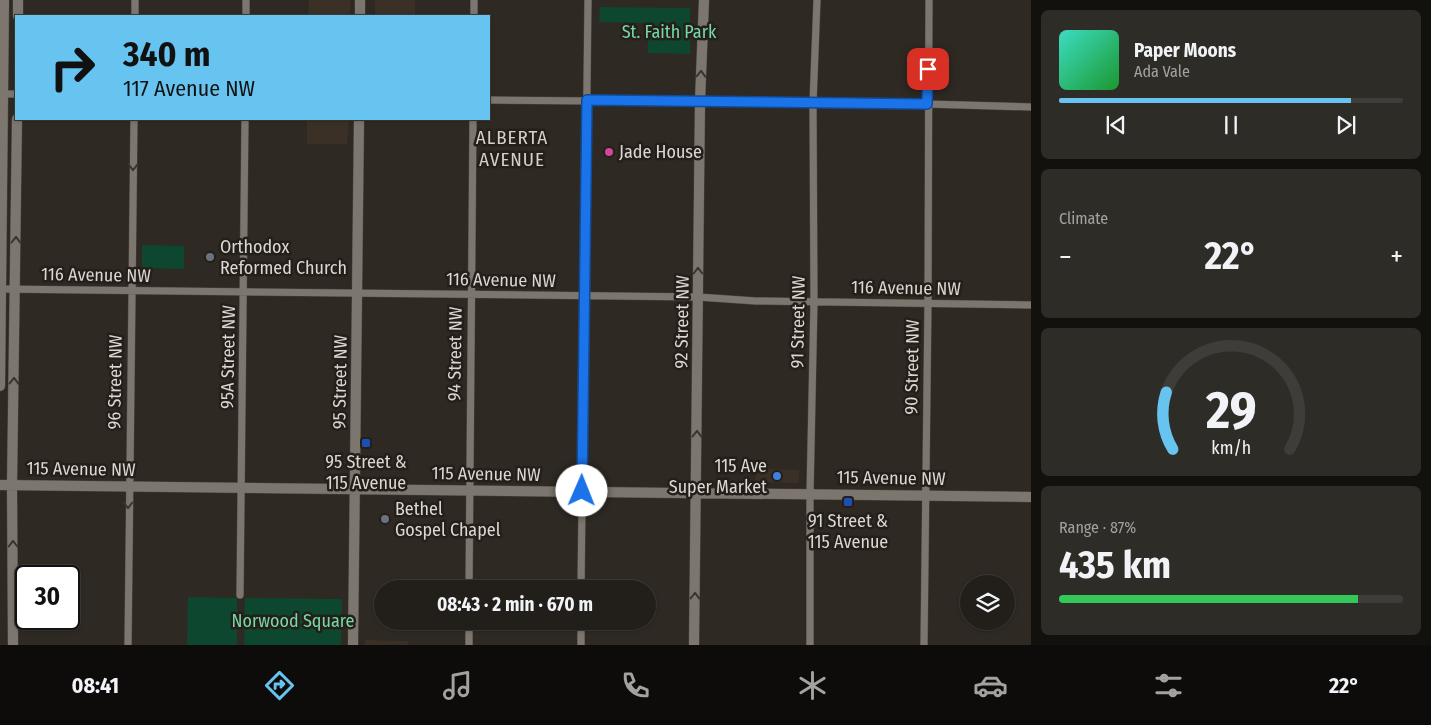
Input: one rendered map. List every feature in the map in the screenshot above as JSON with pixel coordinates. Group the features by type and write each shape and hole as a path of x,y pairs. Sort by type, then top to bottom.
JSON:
{"street":[{"path":"0,386 4,0"},
{"path":"18,0 18,15"},
{"path":"135,15 136,0"},
{"path":"246,0 246,15"},
{"path":"360,0 360,15"},
{"path":"474,0 474,15"},
{"path":"581,580 588,0"},
{"name":"92 Street NW","path":"694,645 700,101 704,0"},
{"name":"91 Street NW","path":"810,645 810,494 814,302 813,103 816,0"},
{"name":"90 Street NW","path":"924,645 929,0"},
{"path":"2,94 15,94"},
{"path":"490,100 700,101 1031,107"},
{"path":"13,645 12,484 17,120"},
{"name":"96 Street NW","path":"128,645 128,486 134,120"},
{"name":"95A Street NW","path":"240,595 245,120"},
{"name":"95 Street NW","path":"353,645 359,120"},
{"name":"94 Street NW","path":"469,580 468,490 472,120"},
{"name":"116 Avenue NW","path":"1,289 698,297 756,301 1031,305"},
{"name":"115 Avenue NW","path":"0,484 1031,497"},
{"path":"469,630 469,645"},
{"path":"581,630 581,645"}],"shaded area":[{"path":"309,0 350,0 350,15 308,15"},
{"path":"375,0 415,0 415,15 375,15"},
{"path":"307,120 349,120 347,144 307,144"},
{"path":"756,469 799,470 799,483 755,482"},
{"path":"365,640 408,641 408,645 365,645"}],"green space":[{"name":"St. Faith Park","path":"600,7 690,8 690,54 648,53 648,23 599,22"},
{"path":"142,245 184,246 184,269 142,268"},
{"name":"Norwood Square","path":"188,597 237,598 237,645 187,645"},
{"name":"Norwood Square","path":"245,598 342,599 341,645 244,645"}],"place":[{"name":"Jade House","path":"609,152"},
{"name":"Orthodox Reformed Church","path":"210,257"},
{"name":"95 Street & 115 Avenue","path":"366,443"},
{"name":"115 Ave Super Market","path":"777,476"},
{"name":"91 Street & 115 Avenue","path":"848,502"},
{"name":"Bethel Gospel Chapel","path":"385,519"}],"district":[{"name":"ALBERTA AVENUE","path":"512,148"}],"route":[{"path":"582,491 587,100 927,104 928,69"}]}
